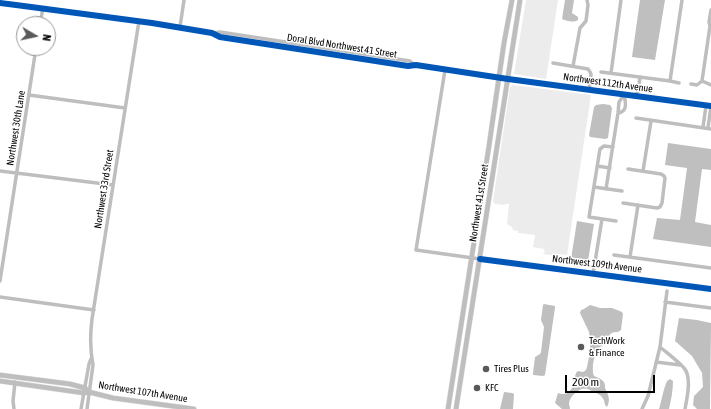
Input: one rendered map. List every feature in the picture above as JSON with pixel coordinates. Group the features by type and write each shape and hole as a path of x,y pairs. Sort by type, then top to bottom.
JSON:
{"main road":[{"name":"Northwest 41st Street","path":"448,409 512,0"},
{"name":"Northwest 41st Street","path":"456,409 520,0"},
{"name":"Northwest 107th Avenue","path":"0,375 68,384 84,391"},
{"name":"Northwest 107th Avenue","path":"0,381 84,391 116,399 194,409"}],"street":[{"path":"0,4 43,8 180,27 184,0"},
{"path":"574,66 580,28 586,22 588,5 587,0"},
{"path":"610,73 621,0"},
{"path":"670,80 682,0"},
{"path":"42,16 43,8"},
{"path":"691,84 697,85 702,81 711,25 709,22 711,10"},
{"name":"Northwest 33rd Street","path":"87,409 93,365 91,359 90,337 139,21"},
{"name":"Doral Blvd Northwest 41 Street","path":"180,27 212,33 220,32 410,61 416,65 500,78"},
{"name":"Northwest 30th Lane","path":"0,281 35,56"},
{"path":"553,63 586,68 590,72 589,90"},
{"name":"Northwest 109th Avenue","path":"445,70 416,250 711,289"},
{"path":"601,72 679,82"},
{"path":"633,96 638,92 640,77"},
{"name":"Northwest 112th Avenue","path":"500,78 711,106"},
{"path":"702,81 711,85"},
{"path":"29,94 125,108"},
{"path":"606,188 619,102 624,95"},
{"path":"622,106 626,99 624,95"},
{"path":"618,112 624,110 620,101"},
{"path":"703,127 706,106"},
{"path":"636,118 710,128 709,119 711,106"},
{"path":"704,118 709,119"},
{"path":"643,171 651,121"},
{"path":"613,147 602,146 600,150 589,217 616,221"},
{"path":"597,166 610,168"},
{"path":"623,203 657,208 660,207 662,203 665,178 664,175 628,169"},
{"path":"0,171 113,185"},
{"path":"594,187 622,191"},
{"path":"630,257 638,205"},
{"path":"593,274 602,219"},
{"path":"614,255 711,268"},
{"path":"642,409 648,396 660,347 667,291"},
{"path":"0,297 94,310"},
{"path":"665,302 711,308"},
{"path":"660,347 686,369 688,381 685,409"},
{"name":"Northwest 33rd Street","path":"81,409 91,359"},
{"path":"656,362 680,365"},
{"path":"14,409 13,401 16,377"}],"shaded area":[{"path":"526,0 558,0 546,79 514,74"},
{"path":"565,0 574,0 572,13 578,17 578,20 572,22 562,19"},
{"path":"640,0 665,0 655,60 632,57"},
{"path":"513,85 591,95 567,255 559,254 557,256 543,254 545,252 544,249 533,247 535,235 518,233 518,231 513,230 512,227 507,224 509,204 495,204 493,201 510,87"},
{"path":"596,105 610,105 612,108 608,138 590,137 589,135 594,107"},
{"path":"668,143 711,149 711,170 702,169 695,222 711,225 711,247 653,239 657,218 680,220 687,168 665,165"},
{"path":"577,221 594,224 588,261 571,259"},
{"path":"544,304 555,306 555,308 545,375 543,376 533,375 533,373 535,357 541,352 544,327 541,320"},
{"path":"590,305 600,308 612,308 622,312 623,314 621,330 610,334 606,344 598,349 594,361 594,376 603,381 609,397 609,402 607,407 600,395 585,388 579,390 571,397 569,403 570,409 562,409 555,403 558,393 563,394 569,392 572,389 576,373 578,371 583,372 587,367 590,352 590,338 589,332 580,313 581,310"},
{"path":"679,318 711,323 710,409 697,409 693,405 694,396 703,387 702,373 692,356 675,341"},
{"path":"670,379 673,381 673,385 669,409 659,409 667,381"},
{"path":"504,392 514,394 513,409 500,409"}],"cycle path":[{"path":"0,3 152,23 212,33 220,37 408,66 416,65 508,79 711,106"},
{"path":"480,259 711,289"}],"place":[{"name":"TechWork & Finance","path":"581,347"},
{"name":"Tires Plus","path":"486,369"},
{"name":"KFC","path":"477,388"}]}
